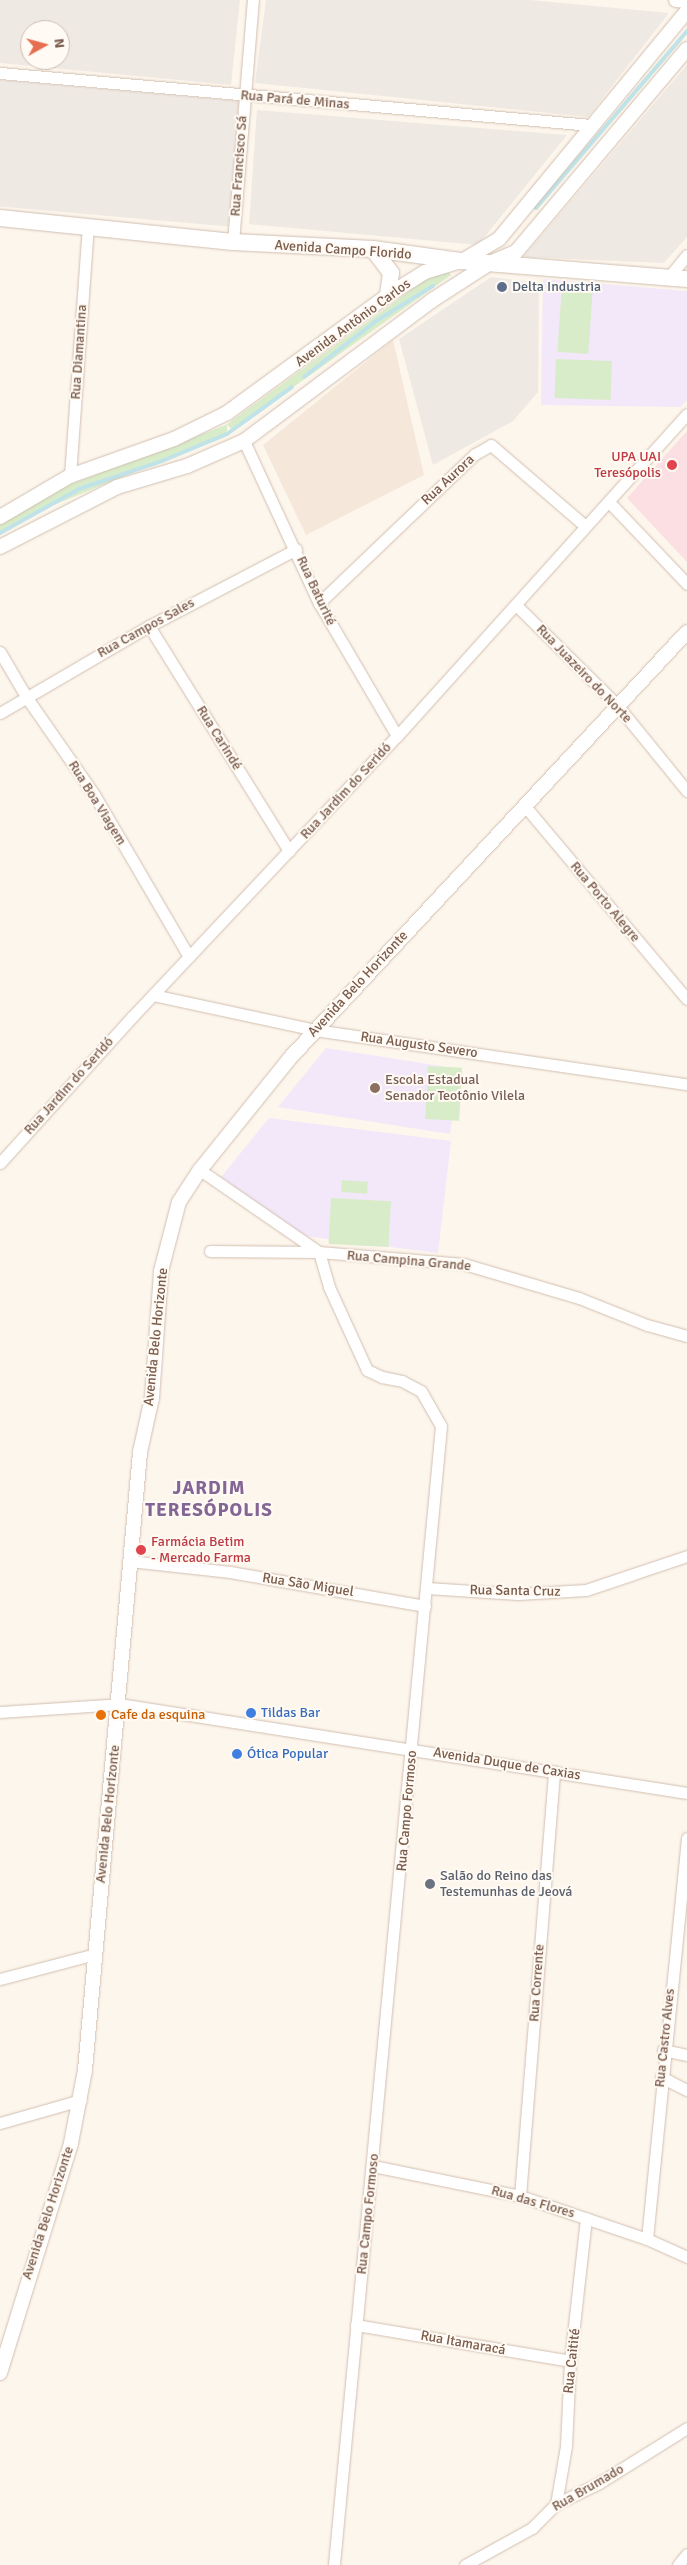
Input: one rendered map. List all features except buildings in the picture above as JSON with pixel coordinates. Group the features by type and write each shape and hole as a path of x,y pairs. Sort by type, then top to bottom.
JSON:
{"main road":[{"name":"Avenida Campo Florido","path":"0,218 233,242 373,249 462,261 687,279"},
{"path":"373,249 391,273 388,295"}],"street":[{"name":"Rua Francisco Sá","path":"233,242 252,0"},
{"path":"676,0 687,1"},
{"name":"Avenida Antônio Carlos","path":"0,517 70,476 174,439 227,413 388,295 425,272 462,261 499,239 591,125 687,11"},
{"name":"Avenida Antônio Carlos","path":"0,547 118,488 187,466 244,441 431,301 490,263 516,252 687,49"},
{"name":"Rua Pará de Minas","path":"0,73 591,125"},
{"name":"Rua Diamantina","path":"70,476 88,228"},
{"path":"669,277 687,255"},
{"name":"Rua Jardim do Seridó","path":"0,1163 152,995 397,736 516,605 584,525 609,502 687,414"},
{"name":"Rua Baturité","path":"244,441 296,549 319,604 397,736"},
{"name":"Rua Aurora","path":"319,604 475,454 491,445 584,525"},
{"path":"609,502 687,584"},
{"name":"Rua Campos Sales","path":"0,713 149,626 296,549"},
{"name":"Rua Juazeiro do Norte","path":"516,605 617,705 687,791"},
{"name":"Rua Carindé","path":"149,626 289,851"},
{"name":"Avenida Belo Horizonte","path":"0,2373 71,2143 81,2100 119,1704 140,1452 152,1398 161,1271 179,1202 200,1170 314,1030 687,632"},
{"name":"Rua Boa Viagem","path":"0,652 27,698 95,796 189,957"},
{"name":"Rua Porto Alegre","path":"524,805 687,999"},
{"name":"Rua Augusto Severo","path":"152,995 314,1030 687,1084"},
{"path":"200,1170 319,1252"},
{"name":"Rua Campina Grande","path":"210,1251 319,1252 464,1264 579,1298 647,1325 687,1336"},
{"name":"Rua Campo Formoso","path":"319,1252 329,1287 367,1370 382,1377 402,1381 421,1391 441,1426 373,2166 334,2565"},
{"name":"Rua Santa Cruz","path":"427,1588 518,1594 586,1590 687,1556"},
{"name":"Rua São Miguel","path":"130,1561 230,1572 425,1606"},
{"name":"Avenida Duque de Caxias","path":"0,1712 119,1704 412,1748 687,1793"},
{"name":"Rua Corrente","path":"520,2196 554,1771"},
{"name":"Rua Castro Alves","path":"647,2239 663,2050 682,1933 687,1838"},
{"path":"0,1978 95,1954"},
{"path":"663,2050 687,2055"},
{"path":"661,2077 687,2090"},
{"path":"0,2123 81,2100"},
{"name":"Rua das Flores","path":"373,2166 520,2196 647,2239 687,2257"},
{"name":"Rua Caitité","path":"556,2504 566,2446 570,2361 586,2218"},
{"name":"Rua Itamaracá","path":"356,2325 570,2361"},
{"name":"Rua Brumado","path":"465,2565 532,2528 556,2504 599,2483 687,2428"},
{"path":"678,2565 687,2554"}],"shaded area":[{"path":"0,0 240,0 231,85 70,70 70,20 20,20 20,65 0,63"},
{"path":"266,0 530,0 669,13 588,117 255,83"},
{"path":"687,65 687,237 664,263 523,257"},
{"path":"0,80 239,101 228,226 0,206"},
{"path":"257,110 567,135 478,245 249,224"},
{"path":"491,277 539,283 538,392 513,421 433,465 399,339"},
{"path":"543,279 687,291 687,400 680,407 541,405"},
{"path":"393,340 424,475 306,535 263,445"},
{"name":"UPA UAI Teresópolis","path":"687,431 687,562 627,498"},
{"name":"Escola Estadual Senador Teotônio Vilela","path":"326,1048 460,1069 450,1134 278,1107"},
{"path":"269,1118 451,1141 438,1253 305,1236 221,1177"}],"green space":[{"path":"444,266 451,275 233,430 227,425 227,434 39,511 0,535 0,519 29,500 226,425"},
{"path":"562,285 593,287 588,354 557,352"},
{"path":"556,359 612,361 611,400 555,398"},
{"path":"428,1066 462,1068 459,1121 425,1119"},
{"path":"342,1180 368,1182 367,1194 341,1192"},
{"path":"331,1198 391,1201 389,1247 329,1244"}],"waterway":[{"path":"536,208 687,31"},
{"path":"304,377 376,321 433,286"},
{"path":"0,533 79,489 162,461 227,434 292,387"}],"place":[{"name":"Delta Industria","path":"502,287"},
{"name":"UPA UAI Teresópolis","path":"672,465"},
{"name":"Escola Estadual Senador Teotônio Vilela","path":"375,1088"},
{"name":"Farmácia Betim - Mercado Farma","path":"141,1550"},
{"name":"Tildas Bar","path":"251,1713"},
{"name":"Cafe da esquina","path":"101,1715"},
{"name":"Ótica Popular","path":"237,1754"},
{"name":"Salão do Reino das Testemunhas de Jeová","path":"430,1884"}],"district":[{"name":"JARDIM TERESÓPOLIS","path":"209,1500"}]}
